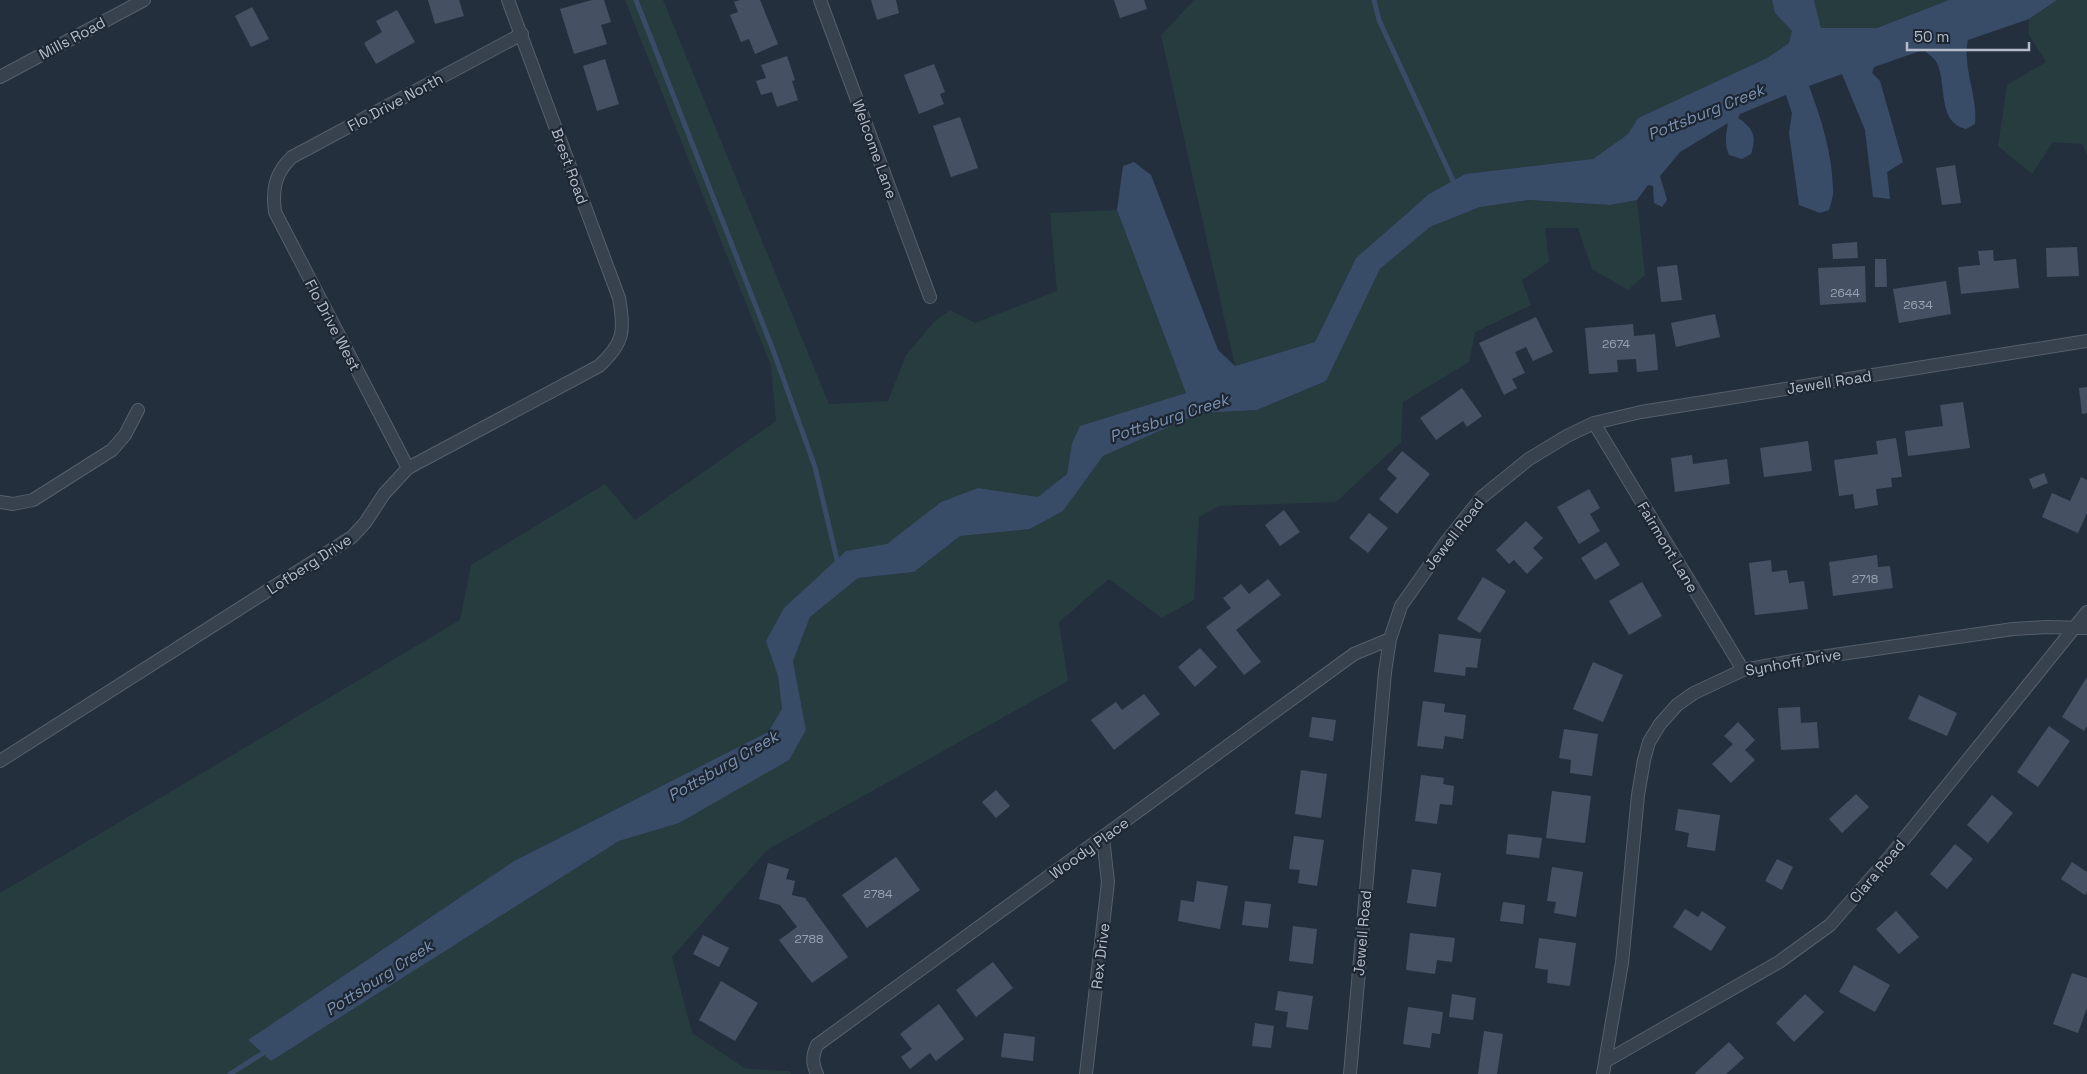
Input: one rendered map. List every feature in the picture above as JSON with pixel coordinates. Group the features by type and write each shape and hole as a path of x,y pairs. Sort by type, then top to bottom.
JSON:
{"street":[{"name":"Mills Road","path":"0,77 144,0"},
{"name":"Brest Road","path":"508,0 619,298 622,334"},
{"name":"Welcome Lane","path":"820,0 930,297"},
{"name":"Flo Drive North","path":"276,178 283,166 292,157 522,34"},
{"name":"Flo Drive West","path":"276,178 272,194 274,212 408,468"},
{"name":"Lofberg Drive","path":"0,761 352,537 365,523 384,494 408,468 599,366 615,351 622,334"},
{"name":"Jewell Road","path":"1350,1074 1385,672 1390,639 1401,606 1446,542 1482,497 1529,459 1566,436 1594,424 1641,412 2087,341"},
{"path":"0,502 13,504 33,500 112,450 125,436 138,410"},
{"name":"Fairmont Lane","path":"1594,424 1743,670"},
{"name":"Clara Road","path":"1606,1061 1779,962 1830,925 1892,854 2081,627 2087,612"},
{"name":"Synhoff Drive","path":"1603,1074 1622,963 1638,795 1644,760 1649,742 1660,724 1678,705 1694,693 1743,670 1793,660 2012,629 2081,627"},
{"name":"Woody Place","path":"817,1074 813,1065 813,1054 818,1045 1354,654 1390,639"},
{"name":"Rex Drive","path":"1086,1074 1108,882 1103,838"}],"green space":[{"path":"625,0 663,0 829,404 888,401 906,355 935,321 950,310 975,323 1057,291 1050,213 1117,210 1186,393 1081,426 1072,443 1067,474 1038,498 978,488 941,502 887,545 846,551 766,640 778,676 782,709 768,732 514,861 248,1040 271,1061 619,841 679,823 806,730 793,661 810,617 858,578 914,572 960,536 1030,529 1063,511 1103,456 1200,413 1257,410 1326,381 1380,269 1430,227 1480,207 1529,200 1610,205 1637,200 1645,275 1628,290 1592,269 1578,228 1545,228 1549,262 1522,280 1531,305 1475,332 1469,362 1403,402 1401,442 1336,502 1219,506 1199,517 1194,600 1162,618 1109,579 1059,622 1068,681 767,850 672,957 692,1033 746,1069 790,1071 791,1074 0,1074 0,893 460,620 471,565 605,484 635,520 776,421 771,366"},
{"path":"1194,0 1772,0 1775,13 1793,31 1789,43 1767,58 1638,118 1628,134 1593,159 1465,174 1429,194 1356,258 1315,342 1235,366 1161,35"},
{"path":"1814,0 1949,0 1877,28 1821,28"},
{"path":"2057,0 2087,0 2087,155 2082,144 2053,142 2032,174 1998,146 2007,85 2046,62 2029,35 2029,19"}],"water":[{"path":"1772,0 1814,0 1821,28 1877,28 1949,0 2057,0 2029,19 1968,40 1967,61 1974,103 1975,124 1966,129 1957,125 1951,119 1944,102 1937,63 1933,57 1923,50 1874,67 1872,73 1880,81 1903,162 1887,172 1890,199 1873,197 1865,130 1842,74 1809,86 1822,123 1831,162 1833,191 1829,210 1820,213 1799,205 1789,133 1792,113 1786,95 1740,114 1738,118 1750,129 1754,142 1751,154 1742,159 1729,155 1727,151 1726,135 1728,123 1680,152 1660,176 1667,200 1662,207 1654,203 1653,186 1648,185 1637,200 1610,205 1529,200 1480,207 1430,227 1380,269 1326,381 1257,410 1200,413 1103,456 1063,511 1030,529 960,536 914,572 858,578 810,617 793,661 806,730 789,760 679,823 619,841 271,1061 248,1040 514,861 768,732 782,709 778,676 766,641 784,608 846,551 887,544 941,502 978,488 1038,497 1067,474 1072,443 1080,426 1186,393 1117,210 1123,166 1134,162 1151,175 1218,350 1235,366 1315,342 1356,258 1429,194 1465,174 1593,159 1628,134 1638,118 1767,58 1789,43 1792,31 1775,13"}],"building":[{"path":"428,0 459,0 464,16 435,24"},
{"path":"592,0 604,0 611,22 601,25 607,44 574,54 560,9"},
{"path":"740,0 760,0 778,44 755,54 749,39 741,42 730,15 738,12 734,2"},
{"path":"871,0 896,0 899,13 877,20"},
{"path":"1114,0 1144,0 1147,9 1120,18"},
{"path":"252,7 269,39 251,47 235,16"},
{"path":"397,10 415,42 376,64 364,43 382,32 376,21"},
{"path":"787,56 795,80 792,81 798,100 777,107 772,92 761,95 756,81 766,78 761,65"},
{"path":"605,59 619,104 597,111 583,66"},
{"path":"934,64 945,92 940,94 944,104 919,114 904,75"},
{"path":"960,117 978,168 951,177 933,126"},
{"path":"1955,165 1961,203 1942,205 1936,168"},
{"path":"1857,242 1858,258 1833,259 1832,244"},
{"path":"2077,247 2079,276 2047,277 2046,248"},
{"path":"1993,250 1994,261 2016,259 2019,288 1961,294 1958,267 1980,265 1978,251"},
{"path":"1875,259 1886,259 1887,287 1875,287"},
{"path":"1677,265 1682,300 1661,302 1657,267"},
{"path":"1865,266 1866,302 1820,305 1818,268"},
{"path":"1946,281 1951,314 1899,323 1893,289"},
{"path":"1715,314 1720,337 1676,347 1671,323"},
{"path":"1536,317 1553,352 1533,361 1526,347 1515,352 1525,373 1512,379 1517,388 1504,395 1479,343"},
{"path":"1633,324 1634,336 1655,334 1658,370 1637,372 1636,359 1617,360 1618,372 1589,374 1585,328"},
{"path":"2087,387 2087,413 2082,414 2079,388"},
{"path":"1462,388 1482,416 1467,427 1463,421 1436,440 1420,418"},
{"path":"1963,402 1970,448 1908,456 1905,431 1943,426 1940,405"},
{"path":"1896,438 1902,477 1891,478 1892,487 1876,489 1878,505 1855,509 1853,494 1839,496 1834,460 1878,454 1876,441"},
{"path":"1808,441 1812,471 1764,477 1760,448"},
{"path":"1402,451 1430,474 1397,514 1379,499 1397,478 1387,469"},
{"path":"1692,455 1693,464 1727,459 1730,484 1675,492 1671,458"},
{"path":"2044,473 2048,483 2033,489 2029,479"},
{"path":"2081,477 2087,480 2087,513 2078,533 2042,517 2052,493 2070,501"},
{"path":"1589,489 1600,508 1590,514 1600,531 1579,544 1557,507"},
{"path":"1284,510 1300,532 1280,546 1265,525"},
{"path":"1369,513 1388,528 1368,553 1349,538"},
{"path":"1526,521 1543,538 1533,548 1543,558 1527,574 1514,560 1509,564 1496,550"},
{"path":"1606,542 1620,565 1595,580 1581,558"},
{"path":"1877,555 1878,567 1890,566 1893,588 1833,596 1829,562"},
{"path":"1771,560 1772,572 1787,570 1789,583 1804,581 1808,609 1755,615 1749,563"},
{"path":"1483,577 1506,591 1480,633 1457,619"},
{"path":"1268,579 1281,595 1236,630 1261,662 1244,675 1206,627 1231,608 1223,598 1241,584 1249,594"},
{"path":"1642,582 1662,616 1629,635 1609,601"},
{"path":"1439,634 1481,639 1477,668 1466,667 1465,676 1434,672"},
{"path":"1200,648 1217,667 1195,687 1178,667"},
{"path":"1593,662 1623,675 1603,722 1573,709"},
{"path":"2087,677 2087,726 2084,731 2062,717"},
{"path":"1144,694 1160,714 1114,750 1091,720 1116,702 1122,710"},
{"path":"1919,695 1957,713 1947,736 1908,719"},
{"path":"1423,701 1445,704 1444,712 1466,715 1463,739 1445,736 1443,749 1417,746"},
{"path":"1800,707 1801,723 1817,722 1819,748 1781,750 1778,708"},
{"path":"1312,717 1336,720 1333,741 1309,737"},
{"path":"1738,722 1755,740 1745,750 1755,760 1731,783 1712,764 1733,744 1724,736"},
{"path":"2049,726 2070,741 2038,787 2017,772"},
{"path":"1564,729 1598,734 1592,776 1570,773 1571,760 1559,758"},
{"path":"1301,770 1327,774 1321,818 1295,814"},
{"path":"1421,775 1444,778 1443,784 1454,786 1452,805 1440,804 1437,824 1415,821"},
{"path":"996,790 1010,806 996,818 982,802"},
{"path":"1552,791 1591,796 1585,843 1546,838"},
{"path":"1856,794 1869,807 1842,833 1829,819"},
{"path":"1992,795 2013,813 1988,843 1967,825"},
{"path":"1678,809 1720,815 1715,851 1687,847 1689,833 1675,830"},
{"path":"1508,834 1542,838 1539,858 1506,854"},
{"path":"1294,836 1324,840 1317,886 1298,883 1300,870 1289,869"},
{"path":"1955,844 1973,859 1947,889 1930,874"},
{"path":"896,857 920,890 867,928 842,895"},
{"path":"1777,859 1793,867 1782,890 1765,881"},
{"path":"2072,862 2087,872 2087,892 2085,895 2061,879"},
{"path":"768,863 789,869 786,879 795,881 792,895 805,898 848,957 812,983 779,940 797,927 780,905 759,899"},
{"path":"1552,867 1583,872 1576,917 1554,913 1556,902 1547,901"},
{"path":"1412,869 1441,873 1436,907 1407,903"},
{"path":"1197,881 1228,886 1220,929 1178,921 1181,900 1194,902"},
{"path":"1245,901 1271,904 1268,928 1242,925"},
{"path":"1503,902 1525,905 1523,924 1500,921"},
{"path":"1685,909 1698,917 1702,911 1726,927 1711,951 1673,927"},
{"path":"1896,911 1919,937 1899,954 1876,929"},
{"path":"1293,926 1317,929 1313,964 1289,961"},
{"path":"1410,933 1455,938 1452,962 1437,960 1435,974 1406,970"},
{"path":"703,935 729,948 719,967 693,954"},
{"path":"1539,938 1576,943 1570,986 1547,983 1548,970 1535,968"},
{"path":"993,962 1013,988 976,1017 956,990"},
{"path":"1854,965 1890,985 1875,1012 1839,992"},
{"path":"2072,973 2087,978 2087,1008 2078,1033 2053,1024"},
{"path":"721,981 758,1003 735,1041 699,1020"},
{"path":"1278,991 1313,996 1308,1030 1286,1027 1288,1012 1275,1010"},
{"path":"1452,994 1476,998 1473,1020 1449,1017"},
{"path":"1805,994 1824,1012 1794,1042 1776,1023"},
{"path":"939,1004 964,1039 936,1061 930,1053 910,1069 901,1057 912,1049 900,1034"},
{"path":"1408,1007 1443,1012 1440,1034 1432,1033 1430,1048 1403,1044"},
{"path":"1255,1023 1274,1026 1271,1048 1252,1046"},
{"path":"1484,1031 1503,1034 1497,1074 1478,1074"},
{"path":"1004,1033 1035,1037 1033,1061 1001,1057"},
{"path":"1729,1042 1744,1058 1726,1074 1695,1073"}],"waterway":[{"path":"636,0 773,350 815,467 838,564"},
{"path":"1374,0 1379,20 1456,187"},
{"name":"Pottsburg Creek","path":"230,1074 268,1050"}]}
